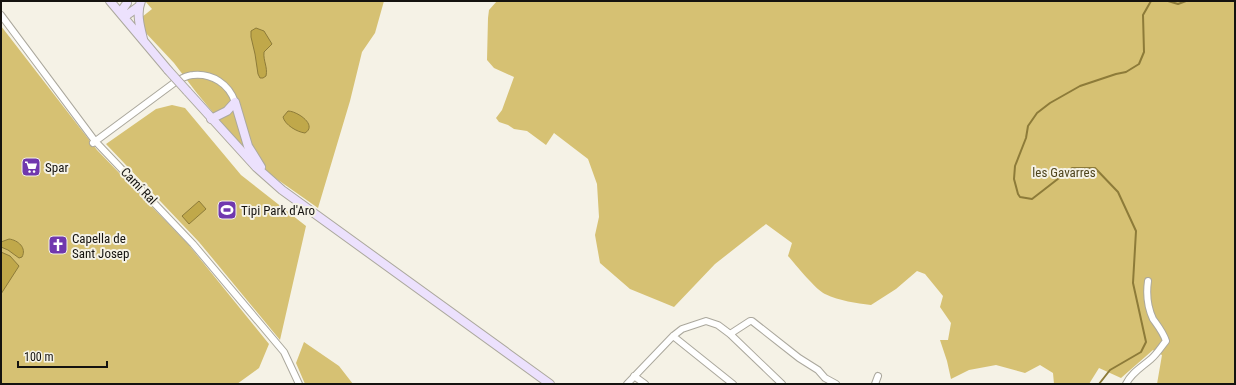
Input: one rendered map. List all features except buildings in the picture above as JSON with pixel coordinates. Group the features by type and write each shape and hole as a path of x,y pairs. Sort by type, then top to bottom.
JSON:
{"street":[{"path":"110,1 211,119 269,179 311,212 550,384"},
{"path":"115,1 128,2"},
{"path":"122,15 122,10 128,2"},
{"path":"122,15 127,15 140,4"},
{"path":"140,4 140,25 144,42"},
{"name":"Camí Ral","path":"1,14 94,142 193,244 284,352 299,384"},
{"path":"94,142 178,80 192,75 204,75 221,81 232,94 248,146 269,179"},
{"path":"211,119 227,111 235,102"},
{"path":"1126,384 1129,378 1139,368 1153,358 1166,341 1164,334 1148,308 1146,293 1148,281"},
{"path":"627,384 673,336 682,329 706,321 718,325 730,334 782,384"},
{"path":"730,334 752,321 799,358 818,370 825,378 836,384"},
{"path":"673,336 733,384"},
{"path":"634,376 645,384"},
{"path":"875,384 878,376"},
{"path":"821,384 825,378"}],"green space":[{"path":"145,1 384,1 375,33 362,52 350,101 318,208 271,175 239,144 174,63 144,31 142,17 152,9"},
{"name":"les Gavarres","path":"497,1 1235,1 1235,384 1157,384 1162,355 1153,350 1121,378 1099,368 1089,384 1054,384 1053,373 1040,365 1025,373 996,365 969,370 951,379 940,340 948,340 951,323 940,307 943,296 925,274 917,271 896,289 871,305 836,298 821,292 811,283 788,256 792,243 766,224 715,264 674,307 630,289 600,263 595,235 599,217 597,184 588,159 554,133 546,145 527,131 514,129 499,122 496,118 502,110 514,77 494,68 487,60 489,10"},
{"path":"1,26 97,150 188,244 269,344 259,368 237,384 1,384"},
{"name":"Tipi Park d'Aro","path":"172,105 185,108 241,175 306,226 280,340 199,242 106,144 156,109"},
{"path":"304,342 339,366 353,384 305,384 296,363"}],"shaded area":[{"path":"256,28 264,31 272,44 264,52 266,76 263,78 260,78 258,74 251,37 251,31"},
{"path":"288,111 296,113 305,119 309,126 305,133 295,130 286,123 283,117"},
{"path":"199,201 206,209 189,224 182,216"},
{"path":"9,239 16,241 21,245 23,251 22,257 19,258 1,247 1,242"},
{"path":"1,252 10,256 19,266 1,294"}],"waterway":[{"path":"1099,384 1110,370 1141,352 1146,342 1133,283 1136,231 1118,192 1095,168 1072,168 1032,199 1020,197 1018,194 1014,179 1015,166 1026,138 1028,126 1037,113 1050,103 1080,86 1126,72 1139,64 1144,52 1143,15 1152,1"},
{"path":"1168,1 1178,4 1186,1"}],"place":[{"name":"Spar","path":"31,167"},
{"name":"Tipi Park d'Aro","path":"227,210"},
{"name":"Capella de Sant Josep","path":"58,245"}]}
